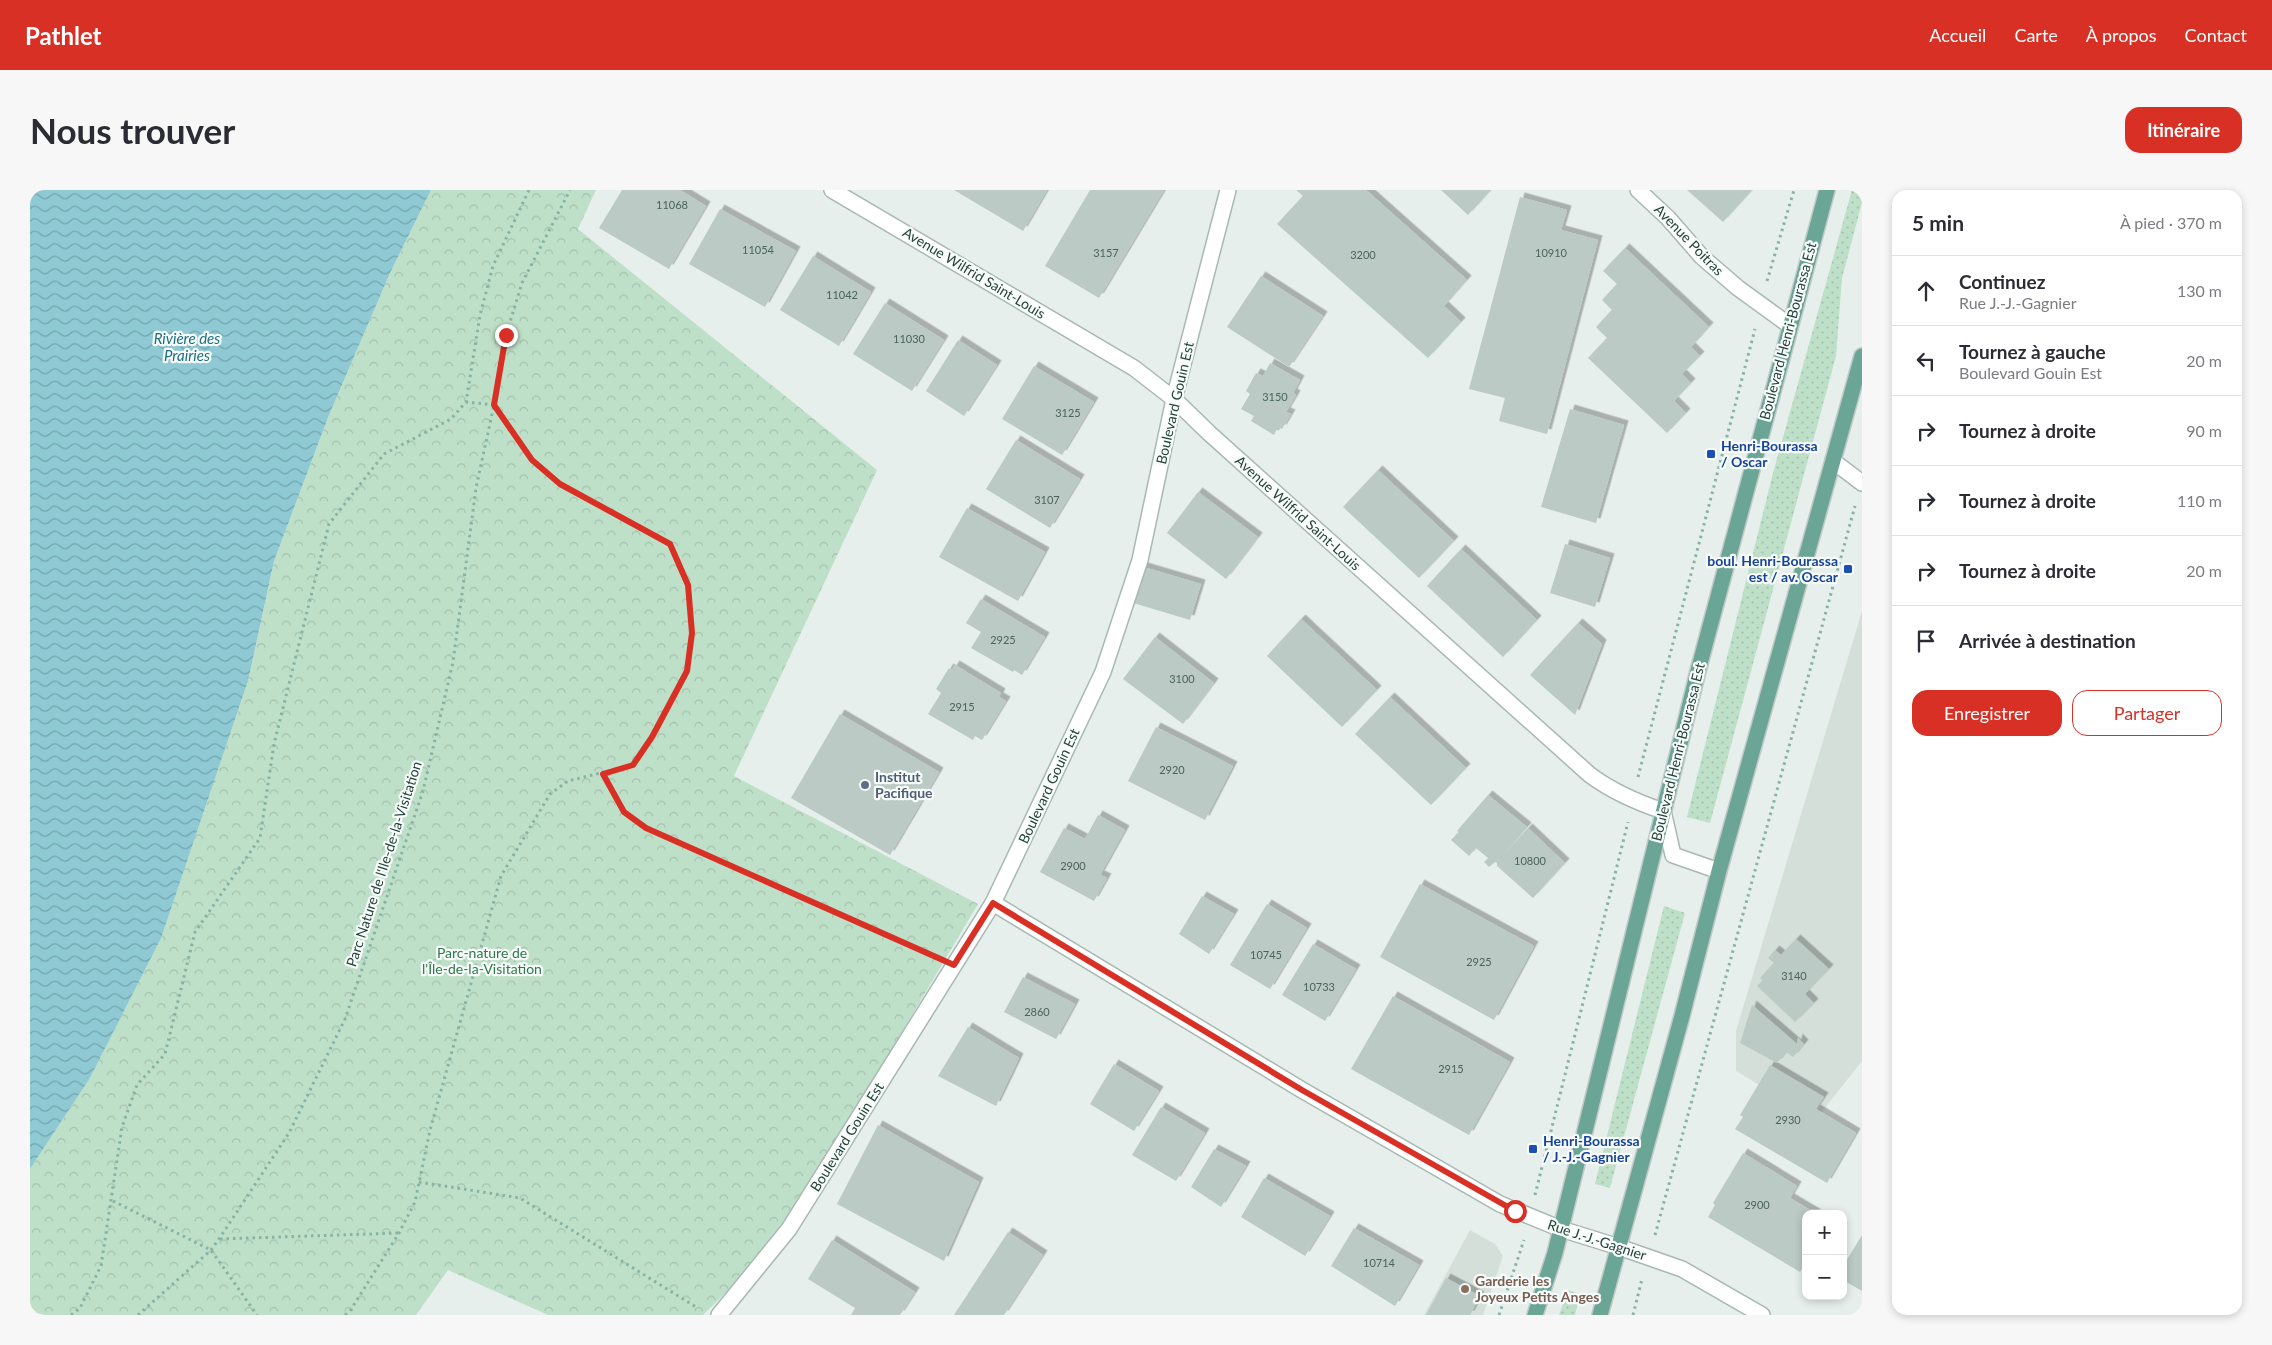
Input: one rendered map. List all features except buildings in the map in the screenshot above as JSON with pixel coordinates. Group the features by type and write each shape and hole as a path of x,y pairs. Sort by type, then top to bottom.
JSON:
{"main road":[{"name":"Boulevard Henri-Bourassa Est","path":"1535,1315 1561,1229 1663,811 1789,325 1827,190"},
{"path":"1600,1315 1620,1247 1719,872 1862,356"}],"street":[{"name":"Avenue Wilfrid Saint-Louis","path":"832,190 1134,368 1174,399 1216,440 1590,775 1633,801 1663,811"},
{"name":"Boulevard Gouin Est","path":"719,1315 789,1229 993,903 1103,672 1140,560 1174,399 1228,190"},
{"name":"Avenue Poitras","path":"1638,190 1668,218 1702,257 1738,288 1789,325"},
{"path":"1833,461 1862,483"},
{"path":"1663,811 1673,855 1719,872"},
{"name":"Rue J.-J.-Gagnier","path":"993,903 1311,1095 1500,1204 1561,1229 1682,1269 1762,1315"}],"path":[{"path":"71,1315 80,1308 101,1266 122,1127 137,1085 165,1054 196,932 260,838 274,744 329,524 384,454 451,420 466,402 480,315 494,266 529,190"},
{"name":"Parc Nature de l'Ile-de-la-Visitation","path":"138,1315 211,1250 219,1239 289,1133 345,1019 423,791 453,662 476,488 494,405 506,335 522,283 570,190"},
{"path":"1768,278 1794,190"},
{"path":"1641,765 1754,335"},
{"path":"345,1315 350,1312 399,1234 415,1202 430,1130 501,876 550,794 568,782 633,765 652,737 687,671 692,633 688,585 670,544 560,484 532,460 494,405 466,402"},
{"path":"1660,1215 1849,527"},
{"path":"603,774 624,812 646,828 954,965"},
{"path":"1538,1182 1622,846"},
{"path":"419,1182 520,1198 700,1310"},
{"path":"112,1201 211,1250 257,1315"},
{"path":"219,1239 399,1234"},
{"path":"1499,1315 1521,1250"},
{"path":"1633,1315 1642,1281"}],"shaded area":[{"path":"1862,611 1862,1061 1816,1119 1736,1071 1736,1031"},
{"name":"Garderie les Joyeux Petits Anges","path":"1470,1230 1495,1244 1503,1256 1483,1315 1424,1315"}],"green space":[{"name":"Parc-nature de l'Île-de-la-Visitation","path":"431,190 596,190 578,229 877,470 734,776 978,904 777,1242 703,1315 548,1315 448,1270 416,1315 30,1315 30,1169 90,1078 161,937 248,681 274,561 329,415 390,273"},
{"path":"1852,190 1862,190 1862,203 1842,278 1836,356 1710,823 1687,817 1773,473"},
{"path":"1664,906 1685,913 1610,1188 1595,1184"},
{"path":"1568,1290 1580,1294 1575,1315 1559,1315"}],"water":[{"name":"Rivière des Prairies","path":"30,190 431,190 390,273 329,415 274,561 248,681 161,938 90,1078 30,1169"}],"place":[{"name":"Henri-Bourassa / Oscar","path":"1711,454"},
{"name":"boul. Henri-Bourassa est / av. Oscar","path":"1848,569"},
{"name":"Institut Pacifique","path":"865,785"},
{"name":"Henri-Bourassa / J.-J.-Gagnier","path":"1533,1149"},
{"name":"Garderie les Joyeux Petits Anges","path":"1465,1289"}],"route":[{"path":"506,335 494,405 532,460 560,484 670,544 688,585 692,633 687,671 652,737 633,765 603,774 624,812 646,828 954,965 993,903 1302,1090 1515,1211"}]}
